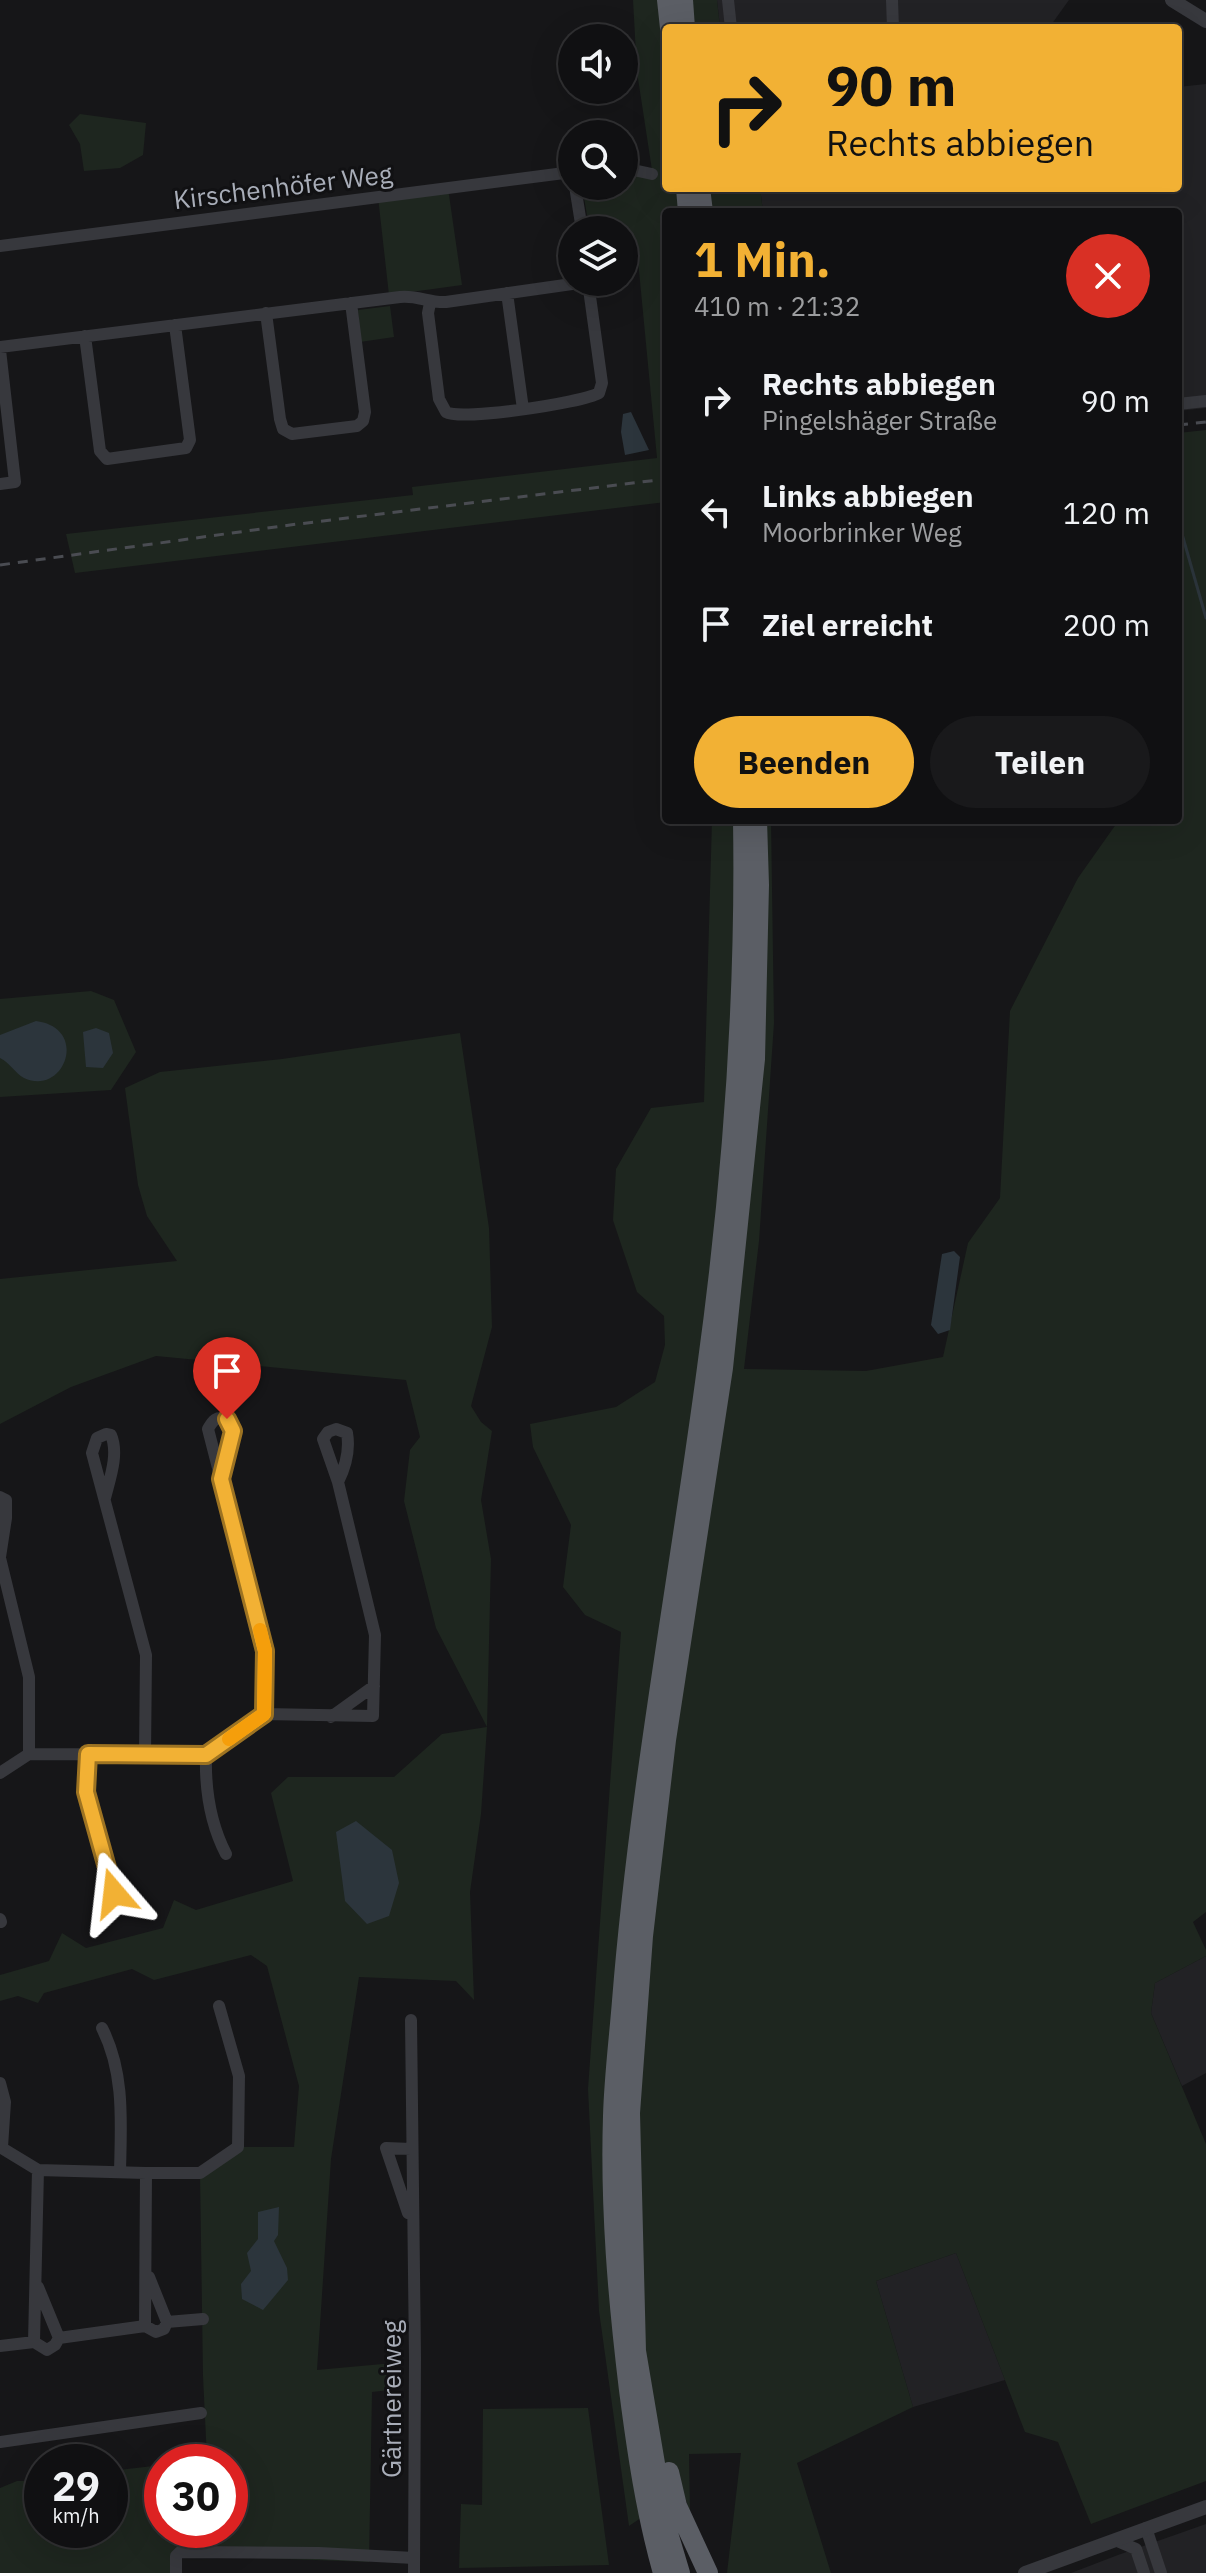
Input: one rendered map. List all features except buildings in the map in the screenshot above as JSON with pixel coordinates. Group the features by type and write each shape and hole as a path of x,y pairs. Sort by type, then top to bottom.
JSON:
{"highway":[{"path":"667,0 670,24"},
{"path":"683,0 685,24"},
{"path":"663,2573 638,2460 619,2310 613,2115 628,1930 651,1738 714,1376 739,1066 745,925 743,824"},
{"path":"680,2573 665,2523 636,2351 630,2113 643,1936 666,1740 755,1059 759,885 757,824"},
{"path":"636,2351 646,2374 677,2506 708,2573"}],"street":[{"path":"728,0 731,24"},
{"path":"892,0 893,24"},
{"path":"1172,0 1206,21"},
{"path":"638,171 652,174"},
{"name":"Kirschenhöfer Weg","path":"0,246 558,174"},
{"path":"0,484 15,482 0,349 411,295 422,297 430,303 558,286"},
{"path":"507,293 523,409"},
{"path":"430,303 428,313 439,399 446,412 459,417 587,399 599,393 602,383 589,296"},
{"path":"266,313 280,419 283,429 292,434 357,426 363,421 365,412 351,303"},
{"path":"85,336 100,451 107,459 186,448 190,440 175,325"},
{"path":"1182,404 1206,401"},
{"path":"221,1479 265,1651 264,1714"},
{"path":"0,1773 29,1754 206,1755 264,1714 373,1716 375,1635 338,1482"},
{"path":"0,1497 6,1500 0,1558 29,1677 29,1754"},
{"path":"105,1498 146,1655 145,1755"},
{"path":"331,1717 374,1686"},
{"path":"88,1754 86,1792 114,1893"},
{"path":"206,1755 205,1790 219,1842 226,1854"},
{"path":"0,2083 5,2102 1,2147 38,2170 200,2173 238,2147 239,2076 219,2006"},
{"name":"Gärtnereiweg","path":"411,2020 414,2573"},
{"path":"102,2028 109,2041 121,2095 120,2172"},
{"name":"Gärtnereiweg","path":"411,2149 386,2148 412,2225"},
{"path":"34,2342 38,2170"},
{"path":"145,2326 146,2173"},
{"path":"59,2338 145,2326 156,2332 164,2329 167,2322 146,2269"},
{"path":"35,2280 59,2338"},
{"path":"167,2322 203,2319"},
{"path":"0,2346 34,2342 47,2350 59,2338"},
{"path":"0,2442 201,2413"},
{"path":"1025,2573 1206,2507"},
{"path":"1140,2530 1136,2549 1144,2573"},
{"path":"1140,2530 1161,2573"},
{"path":"1115,2540 1136,2549"},
{"path":"176,2573 176,2556 180,2552 319,2553 414,2558"}],"shaded area":[{"path":"633,0 717,0 720,24 662,24 662,192 760,192 762,208 662,208 662,502 75,573 66,534 413,495 412,487 657,458 638,260 638,216 587,215 584,200 638,200 638,172 652,170 638,79 638,24 634,24"},
{"path":"717,0 1069,0 1052,24 720,24"},
{"path":"1206,84 1206,408 1182,411 1182,208 762,208 760,192 1182,192 1182,87"},
{"path":"80,114 146,123 143,155 120,168 84,171 80,144 69,125"},
{"path":"448,188 462,285 389,295 378,197"},
{"path":"390,306 394,337 360,342 358,310"},
{"path":"631,412 649,450 625,455 621,432 623,414"},
{"path":"1206,430 1206,1912 1193,1922 1206,1956 1155,1983 1151,2013 1206,2144 1206,2481 1091,2524 1058,2442 1025,2432 956,2253 876,2281 913,2407 797,2463 831,2573 727,2573 741,2453 689,2454 690,2511 682,2490 629,2526 599,2311 588,2089 621,1632 585,1615 563,1587 571,1525 533,1447 530,1424 616,1407 655,1382 665,1345 664,1316 637,1292 613,1220 616,1169 651,1108 704,1102 712,824 771,824 774,1023 759,1241 744,1369 866,1371 943,1357 968,1243 1000,1198 1010,1011 1078,878 1116,824 1182,824 1182,433"},
{"path":"91,991 114,1000 136,1052 111,1090 0,1097 0,999"},
{"path":"36,1021 53,1026 63,1036 66,1047 60,1070 50,1078 38,1081 24,1078 0,1058 0,1035"},
{"path":"96,1028 109,1033 113,1053 103,1068 86,1067 83,1032"},
{"path":"460,1033 489,1228 492,1327 471,1406 481,1422 492,1431 481,1500 491,1559 487,1727 436,1628 404,1501 410,1450 420,1437 406,1380 156,1356 71,1387 0,1424 0,1279 177,1261 147,1216 138,1185 125,1088 160,1072 282,1059"},
{"path":"954,1251 960,1257 950,1330 938,1334 931,1325 942,1254"},
{"path":"487,1727 481,1814 470,1892 474,2000 456,1981 359,1977 331,2159 317,2370 394,2363 398,2389 372,2392 369,2562 181,2555 181,2573 0,2573 0,2488 24,2481 24,2548 128,2548 128,2469 144,2467 144,2548 248,2548 248,2444 206,2444 200,2173 238,2147 294,2147 299,2086 267,1966 251,1955 154,1980 132,1969 44,1993 38,2003 18,1996 0,2001 0,1975 49,1961 62,1933 86,1948 163,1928 174,1900 196,1910 293,1881 271,1793 288,1777 394,1777 442,1734"},
{"path":"356,1821 392,1850 399,1883 389,1916 367,1924 345,1901 336,1832"},
{"path":"1206,1956 1206,2073 1182,2086 1151,2013 1155,1983"},
{"path":"279,2207 278,2235 274,2241 287,2268 288,2280 263,2310 242,2299 241,2284 251,2271 247,2253 258,2239 258,2212"},
{"path":"956,2253 1005,2380 913,2407 876,2281"},
{"path":"588,2408 609,2565 459,2568 461,2504 482,2505 483,2409"},
{"path":"1206,2524 1206,2573 1071,2573 1118,2555"}],"waterway":[{"path":"1182,534 1206,618"}],"railway":[{"path":"1182,425 1206,422"},
{"path":"0,565 290,525 662,479"}],"slow traffic":[{"path":"229,1739 264,1714 265,1651 260,1630"}],"route":[{"path":"114,1893 86,1792 88,1754 206,1755 264,1714 265,1651 221,1479 233,1431 227,1419"}]}
